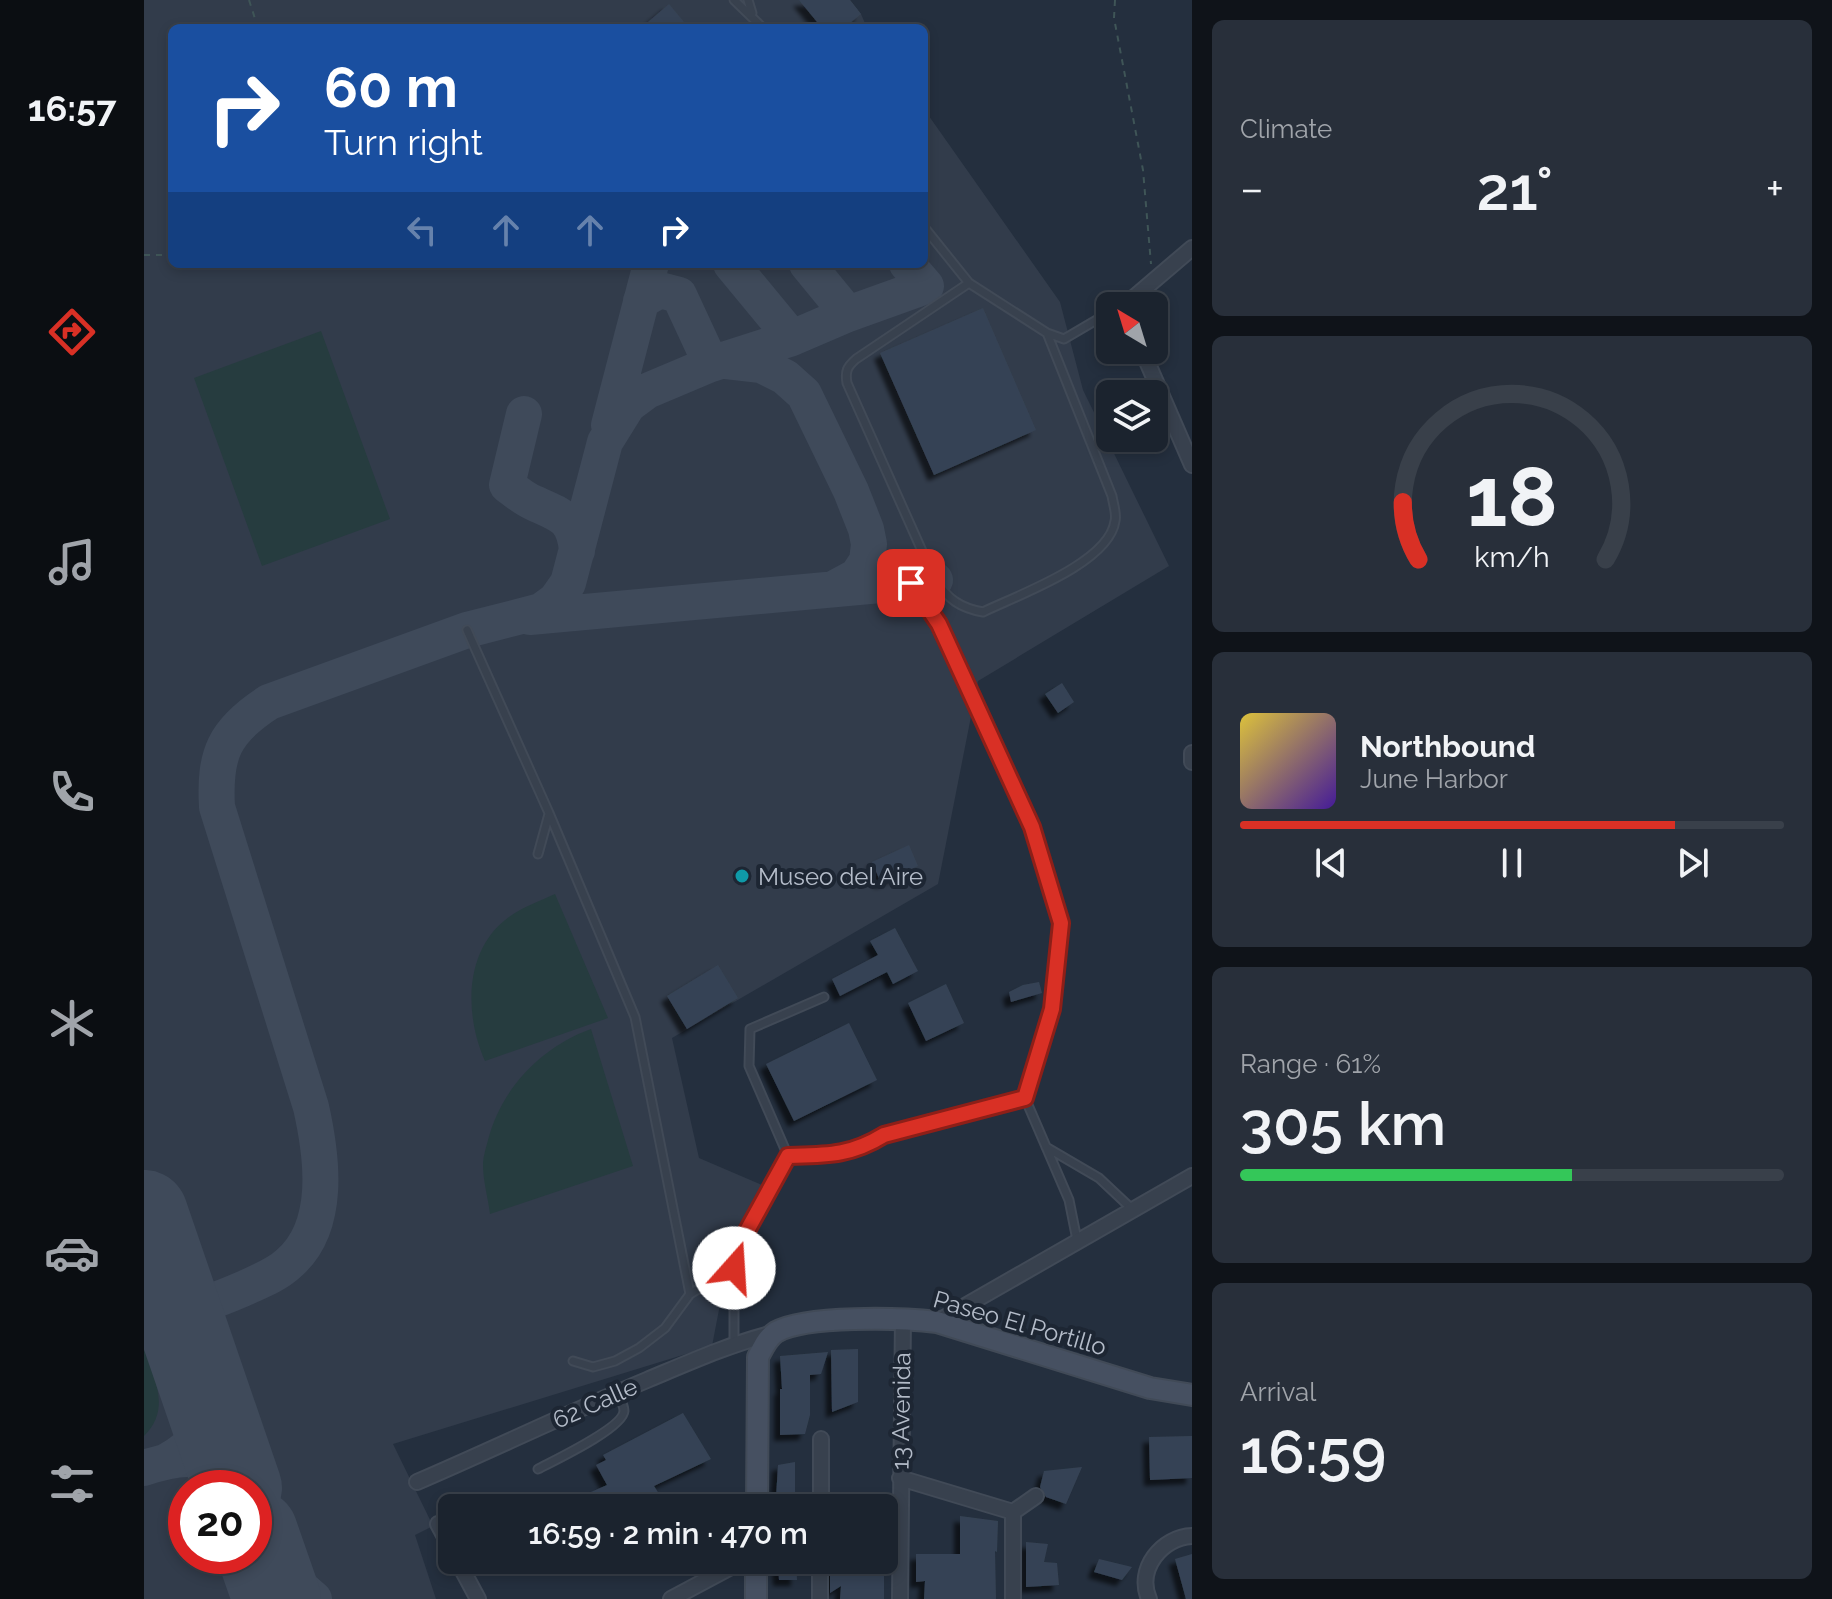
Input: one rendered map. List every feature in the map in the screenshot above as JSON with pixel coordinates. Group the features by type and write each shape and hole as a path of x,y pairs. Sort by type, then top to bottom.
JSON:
{"main road":[{"name":"Paseo El Portillo","path":"776,1333 798,1324 903,1318 937,1322 1150,1388 1192,1395"},
{"path":"757,1494 758,1357 765,1342 776,1333"},
{"path":"756,1574 756,1599"}],"street":[{"path":"1138,292 1192,248"},
{"path":"1148,364 1192,465"},
{"path":"1192,753 1192,762"},
{"path":"937,1322 1192,1176"},
{"name":"13 Avenida","path":"900,1599 903,1318"},
{"name":"62 Calle","path":"417,1482 734,1343 776,1333"},
{"path":"821,1439 821,1494"},
{"path":"900,1478 1013,1512"},
{"path":"1013,1512 1036,1496"},
{"path":"1013,1512 1013,1599"},
{"path":"1149,1599 1146,1574 1151,1558 1181,1536 1192,1536"},
{"path":"465,1574 478,1599"},
{"path":"671,1599 718,1574"},
{"path":"820,1574 820,1599"}],"lane":[{"path":"734,0 760,24"},
{"path":"748,0 753,16"},
{"path":"928,232 969,283 1047,333 1064,339 1096,321"},
{"path":"969,283 856,359 847,367 846,373 847,383 935,580 954,603 966,609 983,612 1088,560 1107,541 1116,520 1112,496 1047,333"},
{"path":"911,583 939,624 1032,827 1061,923 1052,1009 1025,1098 1069,1200 1078,1242"},
{"path":"467,630 635,1017 690,1294"},
{"path":"538,854 549,813"},
{"path":"788,1156 749,1066 750,1029 824,997"},
{"path":"788,1156 842,1154 864,1148 884,1135 1025,1098"},
{"path":"1046,1147 1099,1178 1133,1210"},
{"path":"734,1343 734,1268 743,1238 788,1156"},
{"path":"573,1361 593,1367 615,1361 639,1348 665,1328 690,1294 734,1268"},
{"path":"538,1469 611,1428 623,1416 624,1408 617,1392"}],"path":[{"path":"249,0 257,24"},
{"path":"1115,0 1114,18 1143,170 1152,281"},
{"path":"144,255 168,255"}],"shaded area":[{"path":"144,0 850,0 865,24 168,24 168,268 928,268 928,115 1060,302 1083,390 1096,417 1096,452 1113,452 1169,566 978,681 938,884 672,1038 699,1158 762,1185 737,1242 722,1294 712,1346 393,1444 433,1526 415,1535 436,1599 144,1599"}],"green space":[{"path":"321,331 390,519 262,566 194,378"},
{"path":"555,894 608,1018 485,1061 478,1043 472,1003 472,983 483,946 494,930 509,917"},
{"path":"591,1029 633,1166 490,1214 483,1162 494,1121 503,1104 513,1087 540,1059"},
{"path":"144,1349 156,1383 159,1405 152,1426 144,1436"}],"building":[{"path":"799,0 850,0 861,14 849,24 819,24"},
{"path":"669,4 686,24 646,24"},
{"path":"983,308 1036,430 934,475 880,353"},
{"path":"1062,683 1074,702 1058,713 1045,694"},
{"path":"909,845 918,866 881,883 872,862"},
{"path":"895,928 918,971 893,984 887,972 840,996 832,979 878,955 870,941"},
{"path":"718,965 738,998 687,1029 667,996"},
{"path":"1039,982 1042,993 1011,1002 1009,992"},
{"path":"946,984 964,1023 926,1041 908,1003"},
{"path":"849,1023 877,1080 794,1121 766,1064"},
{"path":"858,1349 858,1402 832,1412 831,1350"},
{"path":"828,1352 821,1374 810,1375 810,1415 805,1434 780,1435 780,1356"},
{"path":"683,1413 711,1459 654,1486 659,1494 592,1494 591,1492 607,1485 596,1465 606,1460 603,1455"},
{"path":"1192,1436 1192,1478 1150,1480 1149,1437"},
{"path":"795,1462 795,1494 776,1494 778,1465"},
{"path":"1082,1467 1066,1504 1046,1497 1040,1487 1044,1471"},
{"path":"960,1516 998,1521 996,1599 924,1599 925,1581 916,1582 916,1554 960,1554"},
{"path":"1026,1542 1048,1544 1044,1562 1057,1563 1059,1585 1026,1587"},
{"path":"1192,1554 1192,1599 1186,1599 1175,1559"},
{"path":"1099,1559 1132,1567 1122,1580 1094,1572"},
{"path":"779,1574 797,1574 797,1580 779,1580"},
{"path":"830,1574 884,1574 884,1599 840,1599 841,1586 830,1593"}],"taxiway":[{"path":"609,425 650,268"},
{"path":"734,268 792,338"},
{"path":"810,268 848,314"},
{"path":"144,1303 170,1308 192,1307 268,1278 302,1249 318,1211 320,1168 311,1107 217,807 220,758 232,734 241,723 269,702 467,630 541,611 556,600 568,583 605,442 628,405 647,391 711,364 792,338 926,286 910,268"},
{"path":"641,301 660,290 679,295 711,364"},
{"path":"726,361 761,365 785,377 804,394 851,491 866,529 869,544 867,561 857,576 833,589"},
{"path":"524,414 507,485 564,519 573,531 577,551"},
{"path":"530,617 935,580"},
{"path":"167,1461 187,1447 199,1432 204,1389"},
{"path":"144,1468 184,1459 206,1462 219,1470"},
{"path":"272,1562 314,1599"}],"runway":[{"path":"144,1214 232,1470"},
{"path":"268,1574 277,1599"}],"place":[{"name":"Museo del Aire","path":"742,876"}],"route":[{"path":"734,1268 743,1238 788,1156 842,1154 864,1148 884,1135 1025,1098 1052,1009 1061,923 1032,827 939,624 911,583"}]}
